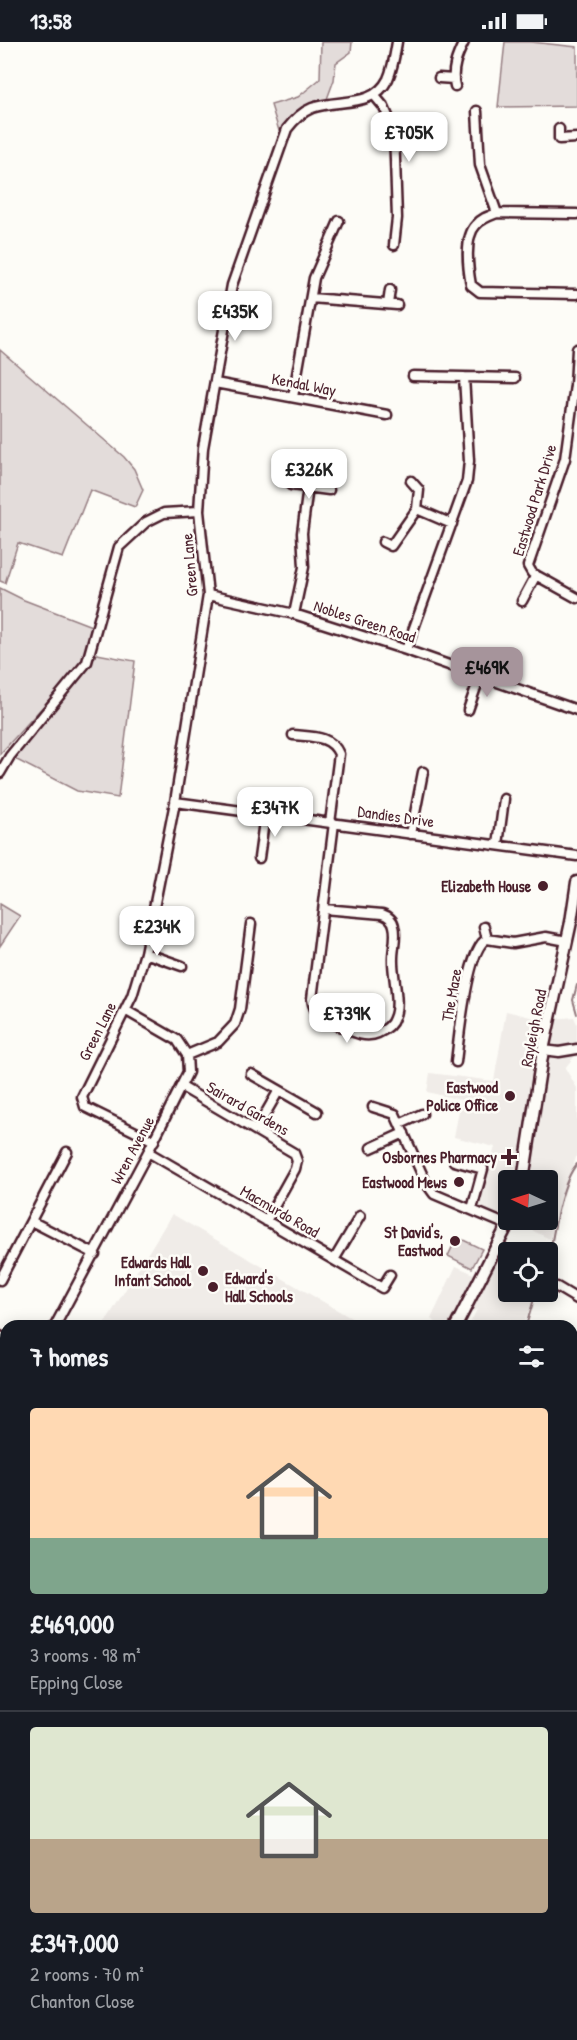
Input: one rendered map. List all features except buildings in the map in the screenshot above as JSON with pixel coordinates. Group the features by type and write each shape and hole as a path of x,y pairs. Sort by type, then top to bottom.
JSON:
{"main road":[{"name":"Rayleigh Road","path":"525,1170 543,1050 567,941 577,882"},
{"path":"459,1320 505,1230"}],"street":[{"path":"394,245 397,218 394,130 384,107 374,95 389,78 397,42"},
{"path":"439,78 454,82 456,58 464,42"},
{"name":"Green Lane","path":"154,1142 89,1110 82,1100 83,1093 136,984 145,953 175,802 208,595 199,511 203,448 232,285 287,129 302,114 314,108 360,100 374,95"},
{"path":"477,111 480,165 496,213"},
{"path":"559,129 559,139 577,138"},
{"path":"577,213 496,213 481,221 471,231 469,249 470,281 474,289 486,292 577,294"},
{"path":"293,397 314,278 339,221"},
{"path":"311,297 393,305 390,290"},
{"name":"Eastwood Park Drive","path":"577,349 576,385 565,459 528,566 532,573 577,598"},
{"path":"413,376 515,378"},
{"path":"406,650 467,481 469,461 464,377"},
{"name":"Kendal Way","path":"215,382 387,415"},
{"path":"383,542 391,546 417,509 418,490 411,481"},
{"path":"291,485 329,490"},
{"path":"294,614 304,567 302,532 308,487"},
{"path":"417,509 452,524"},
{"path":"0,773 10,756 87,662 119,547 146,522 164,513 199,511"},
{"path":"522,601 536,575"},
{"name":"Nobles Green Road","path":"208,595 294,614 406,650 577,710"},
{"path":"468,710 480,676"},
{"path":"293,735 327,740 336,745 339,753 324,909 312,999 315,1012 324,1020 357,1034 379,1033 390,1024 396,1014 393,922 382,914 324,909"},
{"path":"411,834 423,772"},
{"path":"498,845 504,799"},
{"name":"Dandies Drive","path":"175,802 577,856"},
{"path":"259,858 265,814"},
{"path":"125,1010 172,1035 187,1055 219,1042 235,1024 240,1009 251,924"},
{"path":"484,927 487,939 513,943 546,937 567,941"},
{"name":"The Maze","path":"456,1062 463,1005 474,956 480,944 487,939"},
{"path":"145,953 182,966"},
{"path":"543,1050 559,1052 577,1049"},
{"name":"Wren Avenue","path":"58,1320 182,1087 188,1072 187,1055"},
{"path":"251,1074 317,1112"},
{"name":"Sairard Gardens","path":"182,1087 291,1150 297,1158 295,1169 266,1221"},
{"path":"256,1130 279,1090"},
{"path":"373,1107 393,1113 426,1183 434,1194 498,1218"},
{"path":"371,1148 422,1114"},
{"path":"0,1280 67,1152"},
{"name":"Macmurdo Road","path":"148,1152 382,1288 390,1275"},
{"path":"454,1161 483,1169 472,1209"},
{"path":"334,1260 360,1216"},
{"path":"31,1221 95,1254"},
{"path":"558,1288 577,1299"}],"shaded area":[{"path":"321,42 352,42 351,52 336,63 334,80 327,99 309,104 279,131 271,105 298,97 320,79"},
{"path":"505,42 531,42 577,47 577,106 498,107"},
{"path":"0,350 124,457 134,469 143,490 135,507 90,490 63,558 18,543 5,583 0,581"},
{"path":"0,588 24,600 94,627 85,660 0,754"},
{"path":"97,654 135,661 118,798 77,791 13,758"},
{"path":"0,904 20,916 0,946"},
{"path":"506,1011 543,1020 574,1017 577,1024 577,1053 565,1068 577,1088 577,1154 558,1214 558,1170 498,1170 498,1222 476,1212 495,1147 454,1137 461,1100 427,1092 430,1073 494,1081"},
{"name":"Edward's Hall Schools","path":"172,1214 355,1320 107,1320"},
{"path":"498,1229 513,1230 507,1242 498,1242 498,1302 532,1302 525,1320 472,1320 477,1309 462,1320 431,1319 456,1266 476,1275"},
{"path":"531,1230 553,1230 550,1239"},
{"path":"457,1237 482,1249 472,1268 448,1256"}],"waterway":[{"path":"577,985 573,1000 577,1014"},
{"path":"552,1242 566,1184 577,1164"},
{"path":"528,1320 533,1302"}],"place":[{"name":"Elizabeth House","path":"543,886"},
{"name":"Eastwood Police Office","path":"510,1096"},
{"name":"Osbornes Pharmacy","path":"509,1157"},
{"name":"Eastwood Mews","path":"459,1182"},
{"name":"St David's, Eastwod","path":"455,1241"},
{"name":"Edwards Hall Infant School","path":"203,1271"},
{"name":"Edward's Hall Schools","path":"213,1287"}]}
